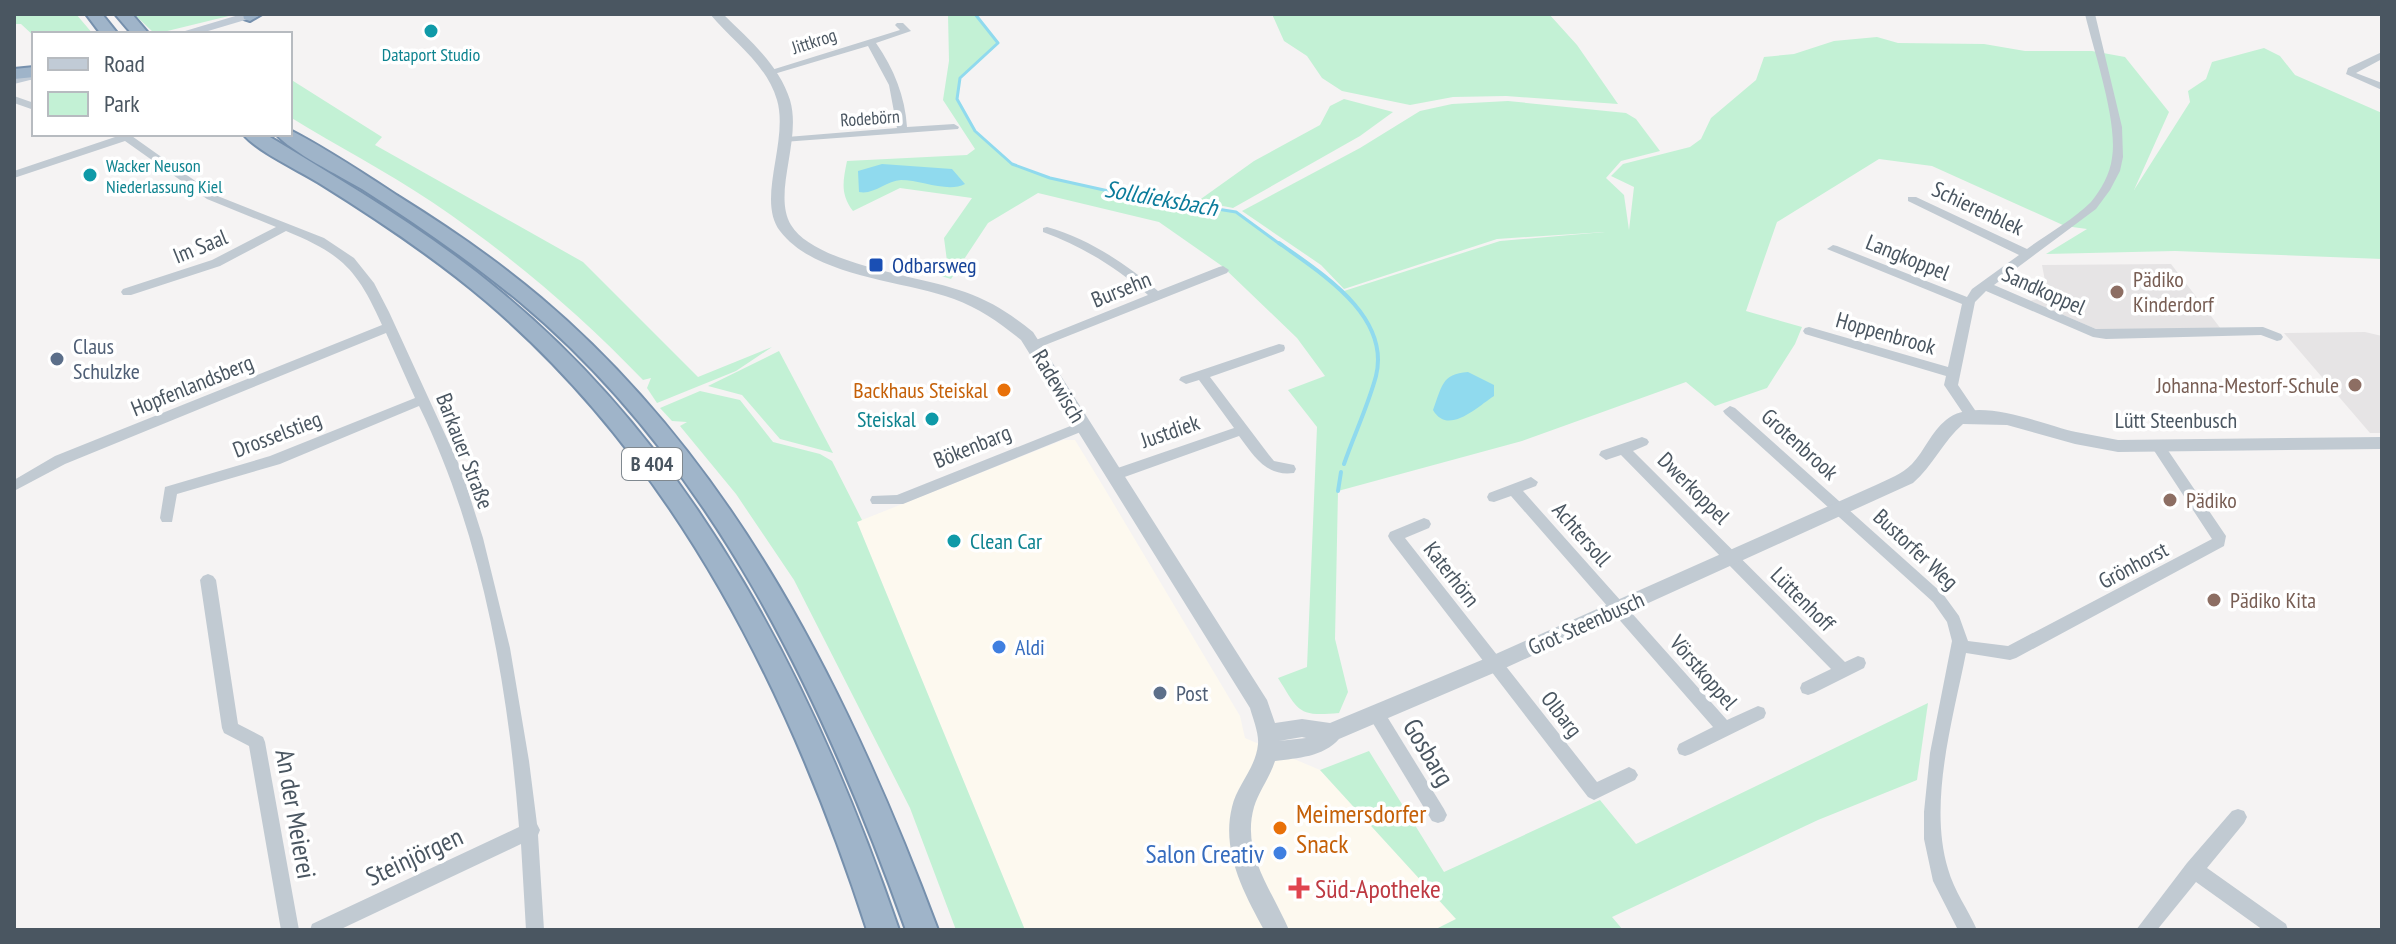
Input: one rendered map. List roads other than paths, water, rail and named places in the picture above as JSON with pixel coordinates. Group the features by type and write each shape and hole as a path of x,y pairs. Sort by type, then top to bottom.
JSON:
{"highway":[{"path":"94,14 108,32"},
{"path":"123,14 139,32"},
{"name":"B 404","path":"255,136 402,230 480,286 544,342 643,452 708,545 785,685 846,823 883,930"},
{"name":"B 404","path":"288,136 489,267 563,330 663,439 737,541 814,674 881,822 922,930"}],"main road":[{"path":"190,32 254,15"}],"street":[{"name":"Radewisch","path":"716,14 770,72 785,106 787,140 776,202 787,228 815,254 981,302 1003,315 1035,345 1083,426 1254,693 1268,743"},
{"path":"1972,416 1951,385 1969,302 2027,254 2092,207 2105,192 2118,157 2118,141 2090,14"},
{"name":"Jittkrog","path":"770,72 906,31 900,25"},
{"path":"871,43 895,85 902,131"},
{"path":"2382,55 2352,70 2351,74 2382,87"},
{"name":"Rodebörn","path":"787,140 954,127"},
{"path":"14,175 121,136"},
{"name":"Barkauer Straße","path":"125,136 211,197 320,241 351,262 388,327 458,482 490,596 521,750 531,830 535,930"},
{"name":"Schierenblek","path":"1912,199 2027,254"},
{"name":"Im Saal","path":"127,292 216,263 284,228"},
{"path":"1047,230 1092,247 1130,272 1156,296"},
{"name":"Langkoppel","path":"1833,249 1969,302"},
{"name":"Bursehn","path":"1035,345 1223,270"},
{"name":"Sandkoppel","path":"1986,286 2093,333 2263,331 2277,337"},
{"name":"Hopfenlandsberg","path":"14,486 60,460 388,327"},
{"name":"Hoppenbrook","path":"1809,331 1952,373"},
{"name":"Justdiek","path":"1186,380 1279,348"},
{"name":"Justdiek","path":"1202,375 1270,465 1289,469"},
{"name":"Drosselstieg","path":"167,518 170,491 262,465 422,400"},
{"name":"Grotenbrook","path":"1730,411 1840,510"},
{"name":"Lütt Steenbusch","path":"1972,416 2007,419 2096,443 2158,446 2382,443"},
{"name":"Bustorfer Weg","path":"1968,930 1955,909 1936,861 1933,809 1959,646 1954,620 1938,598 1840,510 1907,478 1930,457 1946,429 1958,419 1972,416"},
{"name":"Bökenbarg","path":"877,500 898,500 1083,426"},
{"name":"Justdiek","path":"1114,475 1241,430"},
{"path":"1606,455 1642,442"},
{"name":"Grönhorst","path":"1959,646 2010,653 2219,542 2219,536 2158,446"},
{"name":"Dwerkoppel","path":"1623,449 1733,558"},
{"path":"1494,497 1531,482"},
{"name":"Achtersoll","path":"1513,489 1618,609"},
{"name":"Grot Steenbusch","path":"1268,743 1305,748 1323,741 1331,732 1377,715 1840,510"},
{"name":"Katerhörn","path":"1424,524 1395,536 1496,663"},
{"name":"Lüttenhoff","path":"1733,558 1850,667 1808,688"},
{"name":"An der Meierei","path":"208,580 230,728 257,742 290,930"},
{"name":"Vörstkoppel","path":"1618,609 1725,729"},
{"name":"Olbarg","path":"1496,663 1594,792 1629,775"},
{"path":"1685,749 1758,713"},
{"name":"Gosbarg","path":"1377,715 1438,815"},
{"path":"1268,743 1243,807 1240,842 1252,884 1277,930"},
{"path":"2145,930 2238,817"},
{"name":"Steinjörgen","path":"319,930 531,830"},
{"path":"2193,869 2279,930"}],"water":[{"path":"882,164 952,169 965,184 943,187 901,180 870,192 859,192 858,171"},
{"path":"1468,372 1494,385 1494,396 1463,417 1446,420 1439,417 1433,410 1444,383 1452,376"}],"waterway":[{"name":"Solldieksbach","path":"975,14 998,43 960,78 957,99 975,131 1012,164 1050,178 1122,194 1236,212 1281,245"},
{"name":"Solldieksbach","path":"1279,243 1313,267 1348,298 1373,334 1378,354 1376,376 1344,464"},
{"name":"Solldieksbach","path":"1338,491 1341,472"}],"place":[{"name":"Dataport Studio","path":"431,31"},
{"name":"Wacker Neuson Niederlassung Kiel","path":"90,175"},
{"name":"Odbarsweg","path":"876,265"},
{"name":"Pädiko Kinderdorf","path":"2117,292"},
{"name":"Claus Schulzke","path":"57,359"},
{"name":"Johanna-Mestorf-Schule","path":"2355,385"},
{"name":"Backhaus Steiskal","path":"1004,390"},
{"name":"Steiskal","path":"932,419"},
{"name":"Pädiko","path":"2170,500"},
{"name":"Clean Car","path":"954,541"},
{"name":"Pädiko Kita","path":"2214,600"},
{"name":"Aldi","path":"999,647"},
{"name":"Post","path":"1160,693"},
{"name":"Meimersdorfer Snack","path":"1280,828"},
{"name":"Salon Creativ","path":"1280,853"},
{"name":"Süd-Apotheke","path":"1299,888"}]}
